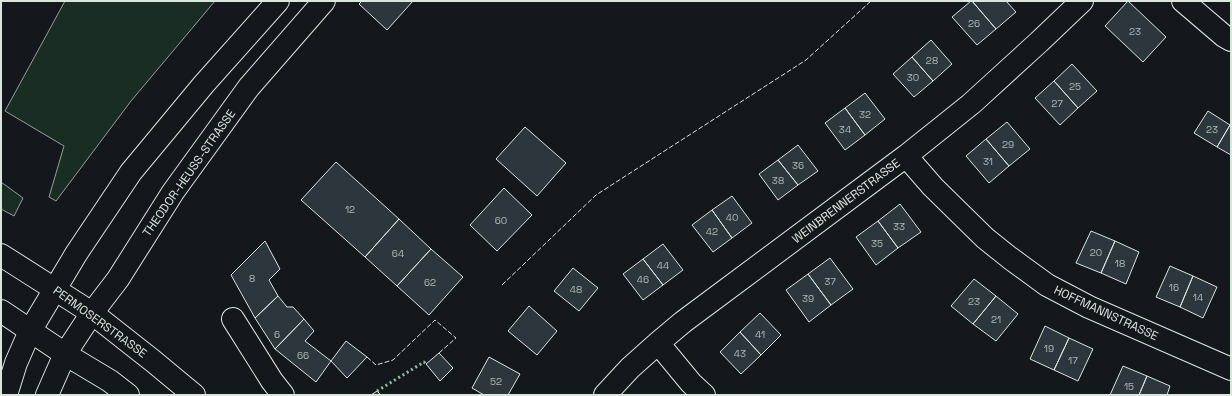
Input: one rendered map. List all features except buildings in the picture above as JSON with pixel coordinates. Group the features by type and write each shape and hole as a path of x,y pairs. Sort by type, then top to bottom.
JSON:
{"main road":[{"path":"6,395 16,363 30,331 76,254 131,172 204,84 278,1"},
{"name":"THEODOR-HEUSS-STRASSE","path":"47,395 66,354 92,313 118,279 173,192 249,87 324,1"},
{"name":"WEINBRENNERSTRASSE","path":"605,395 630,368 683,322 906,156 971,104 1082,1"},
{"path":"1183,1 1224,36 1231,40"},
{"name":"HOFFMANNSTRASSE","path":"906,156 933,187 985,238 1047,285 1089,307 1231,369"},
{"name":"PERMOSERSTRASSE","path":"1,255 92,313 194,395"},
{"path":"1,310 30,331 110,381 128,395"},
{"path":"233,319 272,381 283,395"},
{"path":"658,343 691,383 704,395"}],"green space":[{"path":"65,1 215,1 131,101 56,201 49,197 64,146 5,111"},
{"path":"1,182 23,198 14,216 1,209"}],"hedge":[{"path":"377,391 424,362 426,364"}],"fence":[{"path":"502,285 596,195 806,60 871,1"},
{"path":"367,357 376,365 393,360 435,320 456,338 439,353"}]}
